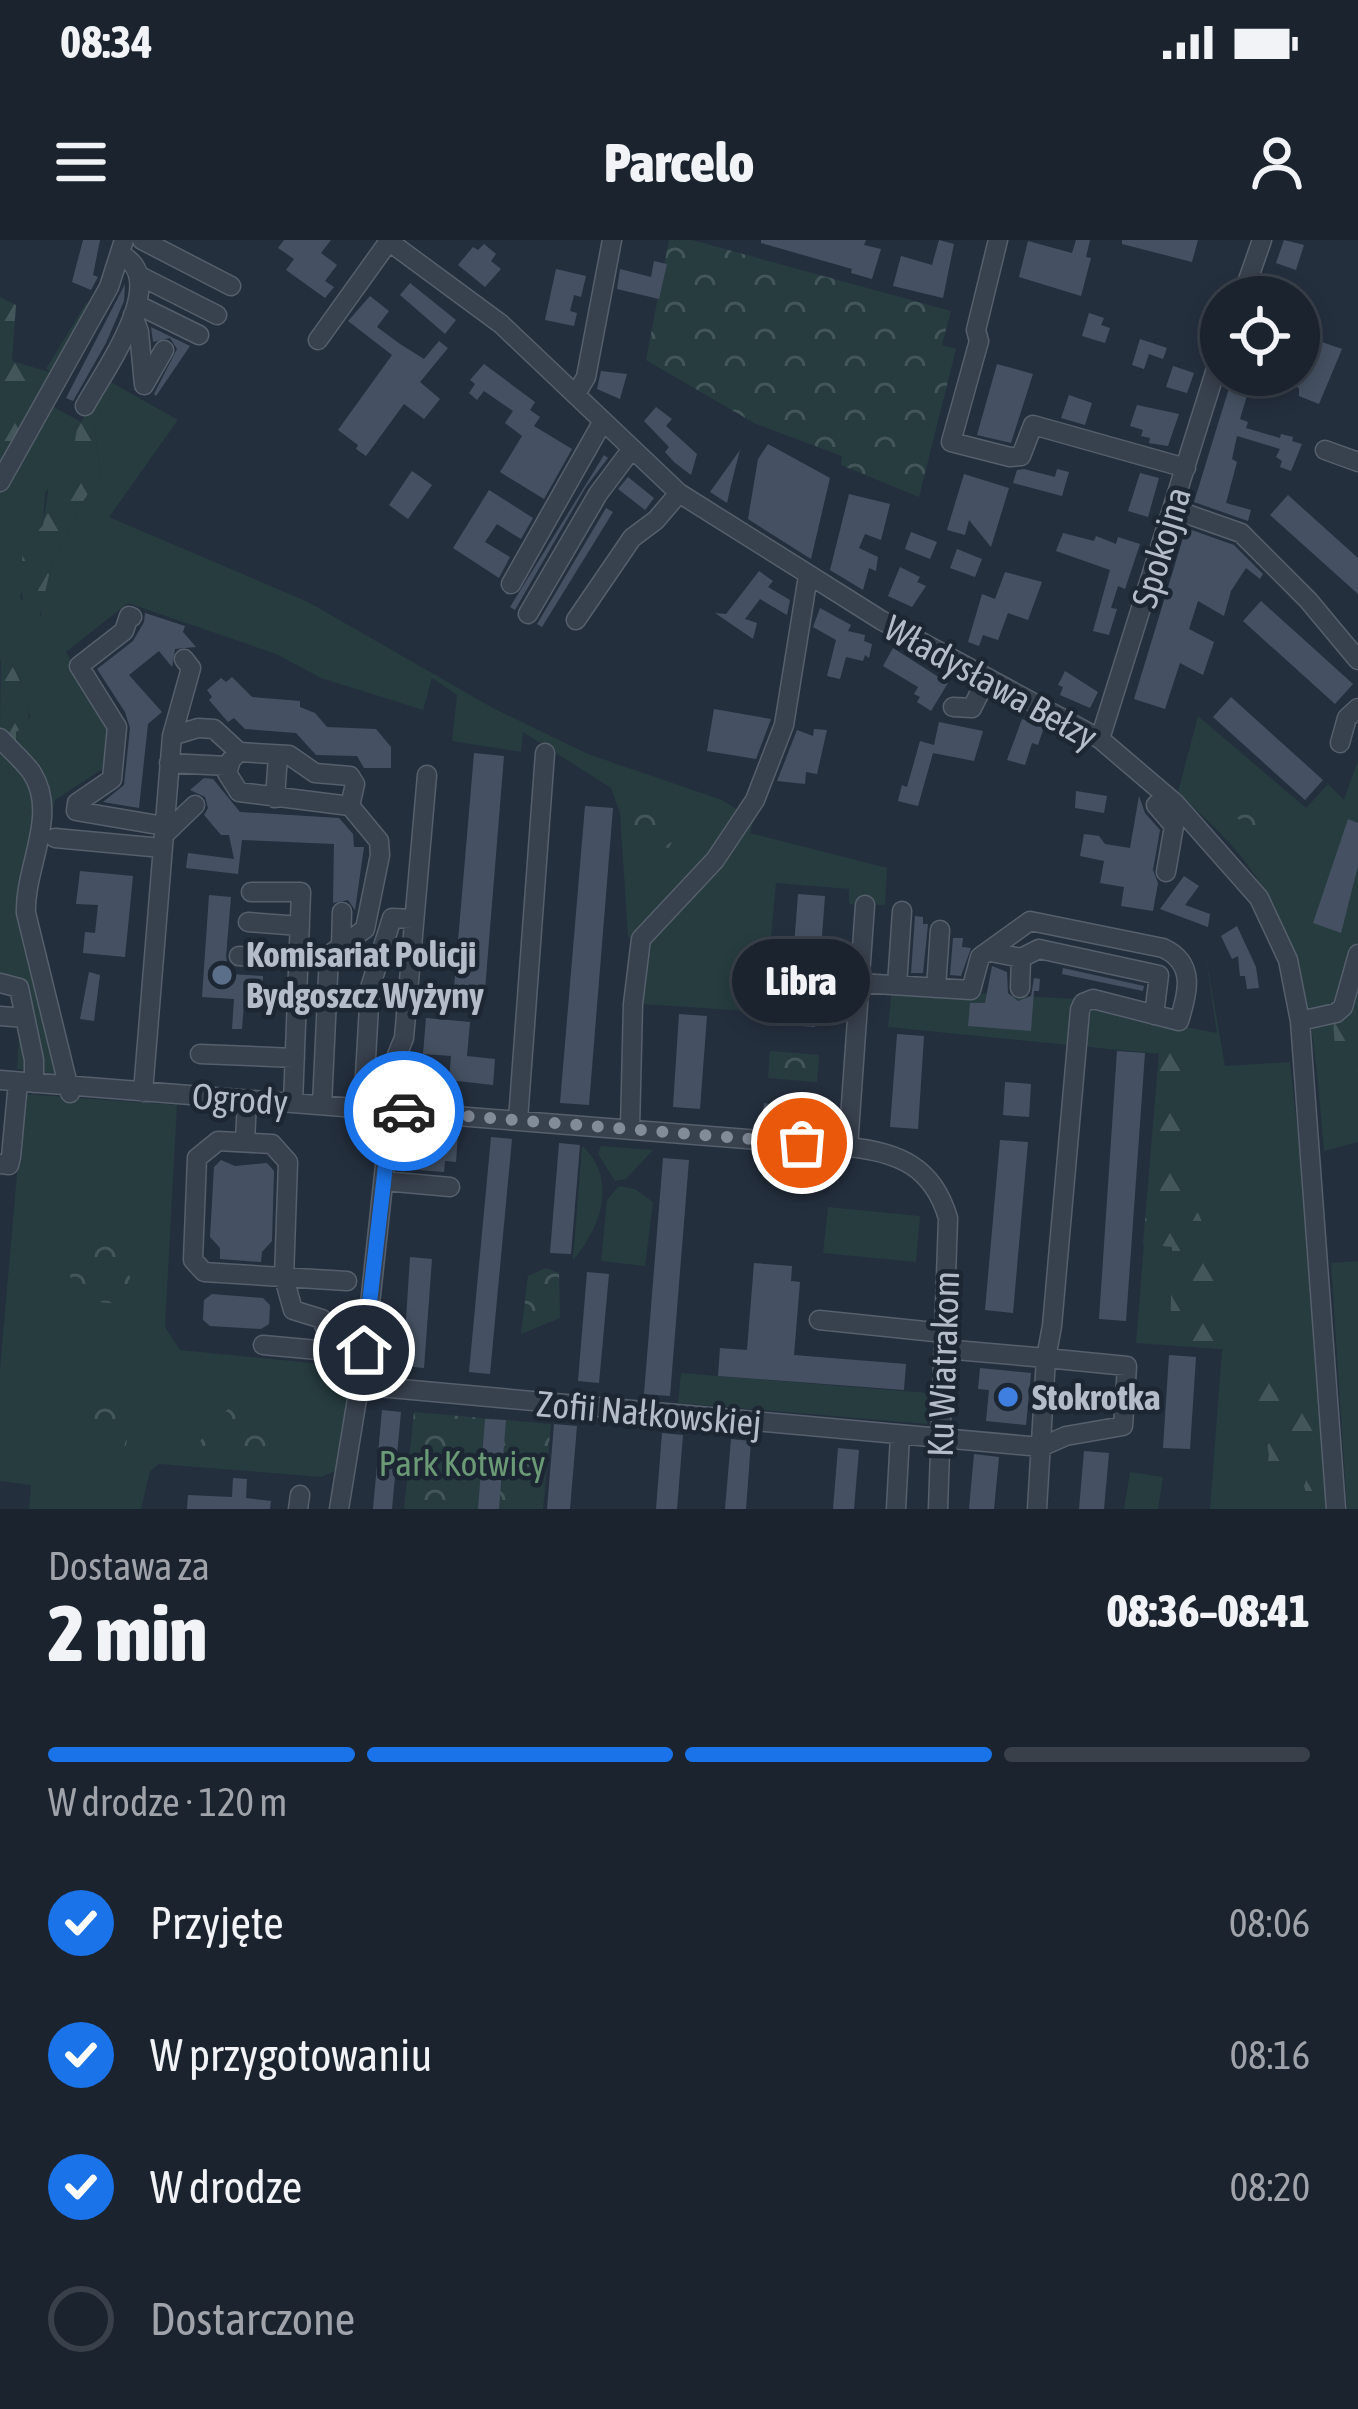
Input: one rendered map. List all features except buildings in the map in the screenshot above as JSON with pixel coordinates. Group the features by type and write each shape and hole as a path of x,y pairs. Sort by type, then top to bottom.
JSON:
{"street":[{"path":"142,240 231,286"},
{"path":"576,394 586,376 612,240"},
{"path":"998,240 976,330 979,341 951,442 1021,457 1033,425 1186,468"},
{"path":"1249,276 1262,240"},
{"path":"318,340 388,241"},
{"name":"Władysława Bełzy","path":"388,241 501,324 680,493 808,576 1100,739 1166,795 1258,898 1288,960 1300,1021 1336,1509"},
{"path":"0,482 109,287 123,248 142,277 136,310 85,406"},
{"path":"142,277 217,314"},
{"path":"136,310 199,334"},
{"path":"136,310 144,385 164,350"},
{"name":"Spokojna","path":"1100,739 1208,396"},
{"path":"511,584 603,421"},
{"path":"528,614 598,494 631,450"},
{"path":"1325,450 1358,462"},
{"path":"576,620 632,538 680,493"},
{"path":"1173,509 1241,533 1308,600 1358,660"},
{"path":"630,1128 639,945 715,860 755,800 784,725 808,576"},
{"path":"132,617 124,631 79,666 118,727 112,779 77,803 76,811 163,836"},
{"path":"142,1093 172,736 191,668 184,659"},
{"path":"953,707 972,708 987,678"},
{"path":"1340,742 1348,718 1358,709"},
{"path":"172,736 198,728 214,729 234,759 231,783 239,792 350,806 377,835 380,855 365,929 329,955 322,1105"},
{"path":"0,738 31,771 43,801 25,892 26,913 68,1090"},
{"path":"518,1120 544,753"},
{"path":"170,763 278,755 295,758 315,773 350,776 356,784 350,806"},
{"path":"275,798 278,755"},
{"path":"339,1509 404,1038 427,775"},
{"path":"1166,795 1156,806 1174,826 1166,872"},
{"path":"55,838 163,836 195,806"},
{"path":"251,892 301,892 293,1103"},
{"path":"848,1147 865,905"},
{"path":"897,985 902,911"},
{"path":"341,912 341,946"},
{"path":"396,1078 364,1076 370,988 392,918 414,919"},
{"path":"860,982 971,990 976,964 1030,921 1163,948 1183,963 1189,982 1179,1021 1093,999 1080,1010 1046,1358 1037,1509"},
{"path":"248,922 300,926"},
{"path":"936,988 940,929"},
{"path":"991,952 1021,958 1039,949 1160,975 1154,1015"},
{"path":"1300,1021 1343,1007 1358,954"},
{"path":"239,956 298,960"},
{"path":"1020,988 1021,958"},
{"path":"0,982 19,988 34,1060 17,1082 11,1157 9,1165 0,1164"},
{"path":"0,1016 25,1018"},
{"path":"200,1054 295,1058"},
{"name":"Ogrody","path":"17,1082 68,1090 630,1128 890,1153 922,1170 935,1185 948,1218"},
{"path":"245,1142 248,1100"},
{"path":"333,1350 322,1319 293,1310 284,1278 288,1162 272,1144 245,1142 218,1141 197,1158 194,1260 204,1272 284,1278 347,1281"},
{"path":"384,1180 450,1187"},
{"name":"Ku Wiatrakom","path":"938,1509 948,1218"},
{"path":"819,1320 1046,1358 1127,1366 1123,1426 1066,1436 1041,1447"},
{"path":"262,1345 362,1354"},
{"name":"Zofii Nałkowskiej","path":"357,1384 1041,1447"},
{"path":"896,1509 899,1436"}],"green space":[{"path":"669,240 692,240 951,311 942,345 956,349 919,497 841,465 842,456 754,423 646,360"},
{"path":"0,297 16,305 12,361 52,373 0,472"},
{"path":"86,303 103,311 50,405 81,422 73,453 81,463 81,485 63,491 50,486 45,493 43,525 22,562 25,573 20,598 41,616 51,566 100,475 94,422 116,385 178,420 109,517 308,602 493,708 588,754 722,800 754,820 750,833 887,868 885,905 849,904 849,889 776,883 764,1012 641,1004 647,945 628,937 620,813 611,788 523,732 521,752 452,741 457,695 432,678 423,710 321,678 276,654 128,603 66,652 113,725 107,766 55,800 29,912 47,814 16,744 16,732 30,717 20,678 6,657 0,661 0,472 52,373 46,369"},
{"path":"107,380 116,385 94,422 100,475 51,566 38,624 23,599 22,551 43,525 49,485 63,491 80,485 81,463 73,453 77,429"},
{"path":"1,657 16,672 28,706 28,725 16,732 16,744 0,730"},
{"path":"1198,716 1306,808 1328,784 1344,800 1358,760 1358,1142 1324,1151 1306,998 1283,927 1243,859 1178,792"},
{"path":"0,743 30,777 40,801 23,890 58,1074 17,1069 22,984 0,981"},
{"path":"1238,788 1282,814 1261,838 1222,805"},
{"path":"626,790 679,811 682,821 669,848 630,842"},
{"path":"1205,952 1225,1066 1290,1062 1329,1509 1210,1509 1222,1349 1136,1343 1159,1054 888,1027 892,988 1074,999 1071,1039 1088,1008 1217,1033"},
{"path":"1358,993 1358,1106 1350,1095 1350,1073 1336,1062 1333,1020"},
{"path":"1168,1030 1185,1060 1191,1084 1193,1202 1217,1254 1222,1349 1170,1345 1172,1247 1143,1244 1159,1054 1162,1031"},
{"path":"770,1051 819,1055 817,1082 768,1078"},
{"path":"24,1094 177,1105 165,1327 180,1350 352,1367 335,1471 321,1477 159,1464 150,1471 141,1509 29,1509 31,1485 0,1481 0,1369"},
{"path":"582,1146 600,1173 602,1204 591,1234 573,1260"},
{"path":"601,1146 653,1150 626,1179 615,1181 598,1154"},
{"path":"619,1186 635,1189 653,1202 645,1266 601,1261 607,1200"},
{"path":"828,1207 920,1216 916,1262 823,1253"},
{"path":"117,1240 140,1306 68,1299 72,1261"},
{"path":"1358,1261 1358,1509 1347,1509 1331,1263"},
{"path":"546,1268 559,1273 560,1318 521,1334 528,1276"},
{"path":"681,1373 928,1393 927,1424 678,1403"},
{"path":"1261,1375 1302,1376 1316,1385 1325,1500 1307,1497 1304,1486 1311,1468 1307,1434 1297,1431 1296,1450 1280,1487 1271,1486 1264,1472 1268,1450 1255,1410"},
{"path":"96,1397 134,1402 124,1456 85,1451"},
{"path":"233,1403 285,1446 283,1459 195,1447"},
{"name":"Park Kotwicy","path":"414,1412 551,1424 543,1509 404,1509"},
{"path":"1130,1472 1163,1477 1158,1509 1124,1509"}],"way so far":[{"path":"404,1111 802,1143"}],"place":[{"name":"Komisariat Policji Bydgoszcz Wyżyny","path":"222,975"},
{"name":"Libra","path":"802,1143"},
{"name":"Stokrotka","path":"1008,1397"}],"route":[{"path":"364,1350 392,1110 404,1111"}]}
